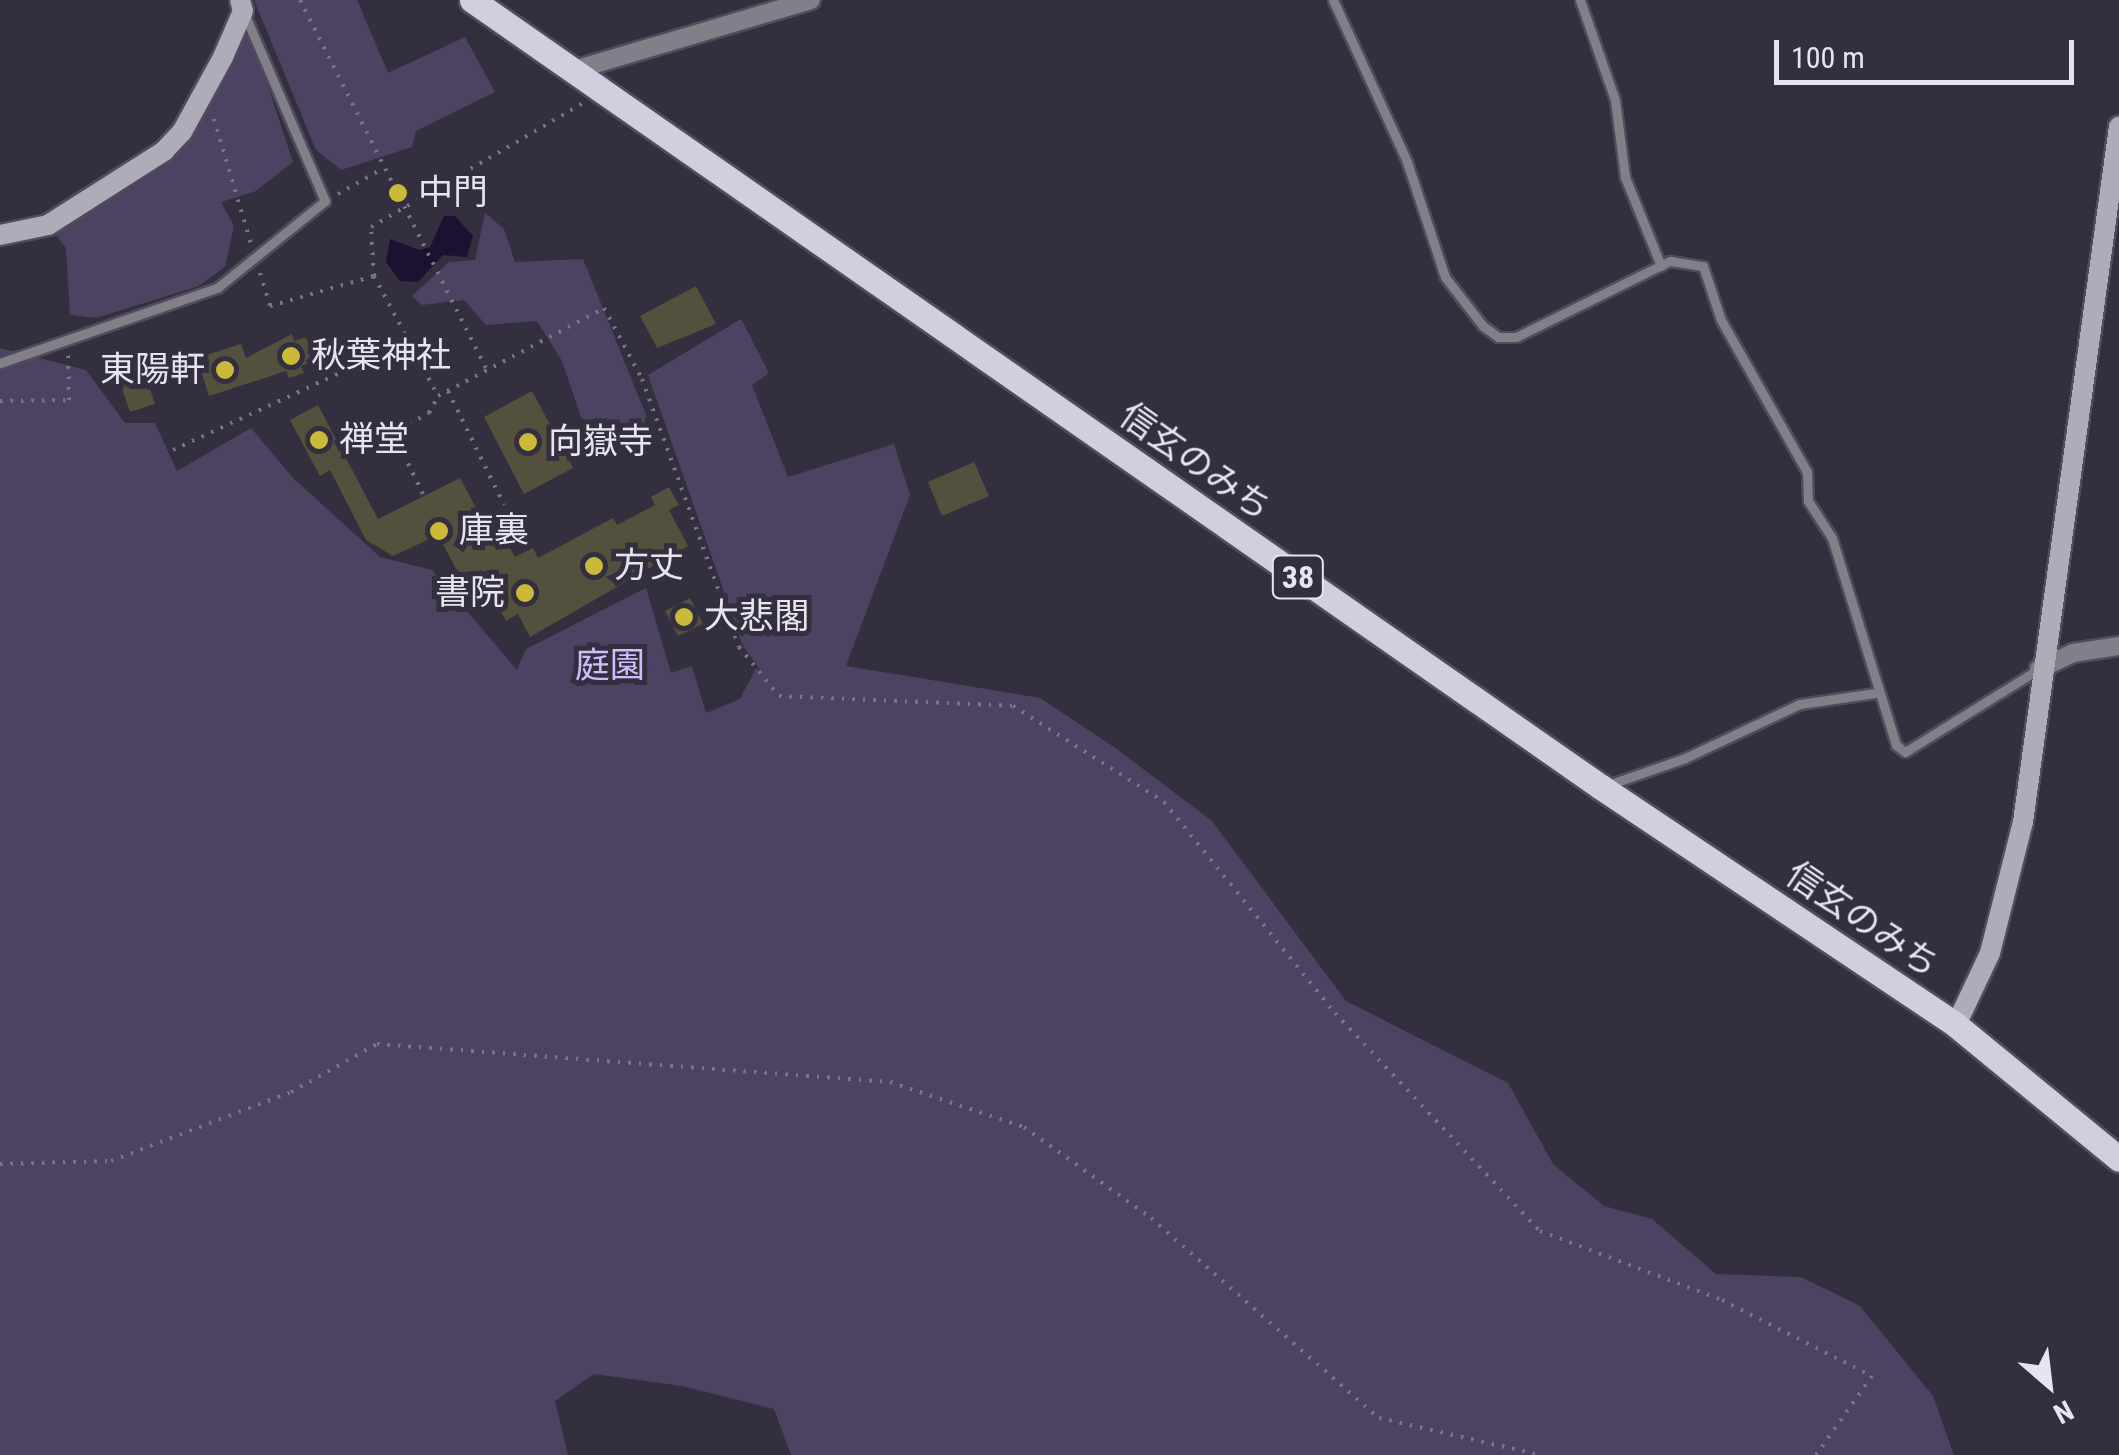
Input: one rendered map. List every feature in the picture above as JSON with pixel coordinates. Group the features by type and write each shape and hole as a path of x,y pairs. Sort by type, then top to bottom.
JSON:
{"main road":[{"name":"信玄のみち","path":"472,0 1601,787 1956,1024 2119,1159"}],"street":[{"path":"571,72 810,0"},
{"path":"0,235 48,225 164,152 205,91 242,6"},
{"path":"1956,1024 1990,953 2023,822 2039,669 2119,127"},
{"path":"2039,669 2073,653 2119,646"}],"lane":[{"path":"1333,0 1407,162 1445,277 1483,326 1516,338 1670,261 1703,266 1721,320 1808,472 1808,500 1832,538 1875,693 1896,745 1905,752 2039,669"},
{"path":"1580,0 1616,100 1626,177 1660,266"},
{"path":"0,363 216,288 254,254 325,202 242,6"},
{"path":"1601,787 1685,758 1800,704 1875,693"}],"path":[{"path":"300,0 488,370"},
{"path":"205,91 270,306 374,276"},
{"path":"438,396 374,276 371,227 602,93"},
{"path":"325,202 384,168"},
{"path":"423,494 396,440 400,429 429,413 438,396 604,308 642,379 739,648 779,696 1013,706 1164,802 1335,1013 1540,1231 1722,1300 1872,1376 1816,1455"},
{"path":"0,401 69,400 67,340"},
{"path":"173,450 408,341"},
{"path":"448,391 504,505"},
{"path":"0,1164 112,1161 291,1092 376,1044 890,1082 1024,1127 1151,1218 1379,1418 1540,1455"}],"green space":[{"path":"254,0 357,0 388,73 465,37 495,92 416,131 412,147 341,170 316,150"},
{"path":"243,11 293,162 254,192 221,202 234,226 225,267 199,286 96,318 70,315 66,248 48,225 164,152"},
{"path":"485,213 504,229 515,262 583,259 646,415 641,439 604,442 581,417 562,361 537,321 486,325 464,300 422,305 412,296 449,262 475,260"},
{"name":"庭園","path":"741,319 769,373 752,385 788,477 894,444 910,495 846,666 1040,698 1114,747 1212,821 1346,1001 1508,1083 1553,1164 1604,1206 1652,1219 1716,1274 1801,1277 1860,1306 1933,1396 1954,1455 791,1455 774,1409 682,1386 594,1374 555,1401 568,1455 0,1455 0,348 86,370 125,423 155,423 177,471 251,428 293,478 380,557 432,570 517,670 526,649 646,588 671,673 692,666 706,713 740,699 756,668 761,671 743,646 648,375"}],"shaded area":[{"path":"444,216 455,216 473,236 467,257 443,255 418,282 400,281 386,262 390,239 419,250 430,247"}],"building":[{"path":"696,286 716,324 657,348 640,316"},
{"path":"292,334 294,341 307,337 315,361 301,366 304,373 289,378 286,371 209,396 197,358 241,344 246,358"},
{"path":"142,366 155,404 130,412 117,374"},
{"name":"向嶽寺","path":"532,391 573,468 524,494 484,417"},
{"path":"318,405 378,519 460,478 481,517 491,512 515,557 533,548 538,558 613,518 617,525 655,505 651,497 669,487 679,505 669,510 688,546 530,637 518,614 506,621 481,575 464,584 438,535 393,556 366,540 330,470 320,476 290,420"},
{"path":"974,462 989,496 942,516 928,482"},
{"name":"大悲閣","path":"690,598 703,624 678,636 665,611"}],"place":[{"name":"中門","path":"398,193"},
{"name":"秋葉神社","path":"291,356"},
{"name":"東陽軒","path":"225,370"},
{"name":"禅堂","path":"319,440"},
{"name":"向嶽寺","path":"528,442"},
{"name":"庫裏","path":"439,531"},
{"name":"方丈","path":"594,566"},
{"name":"書院","path":"525,593"},
{"name":"大悲閣","path":"684,617"}]}
